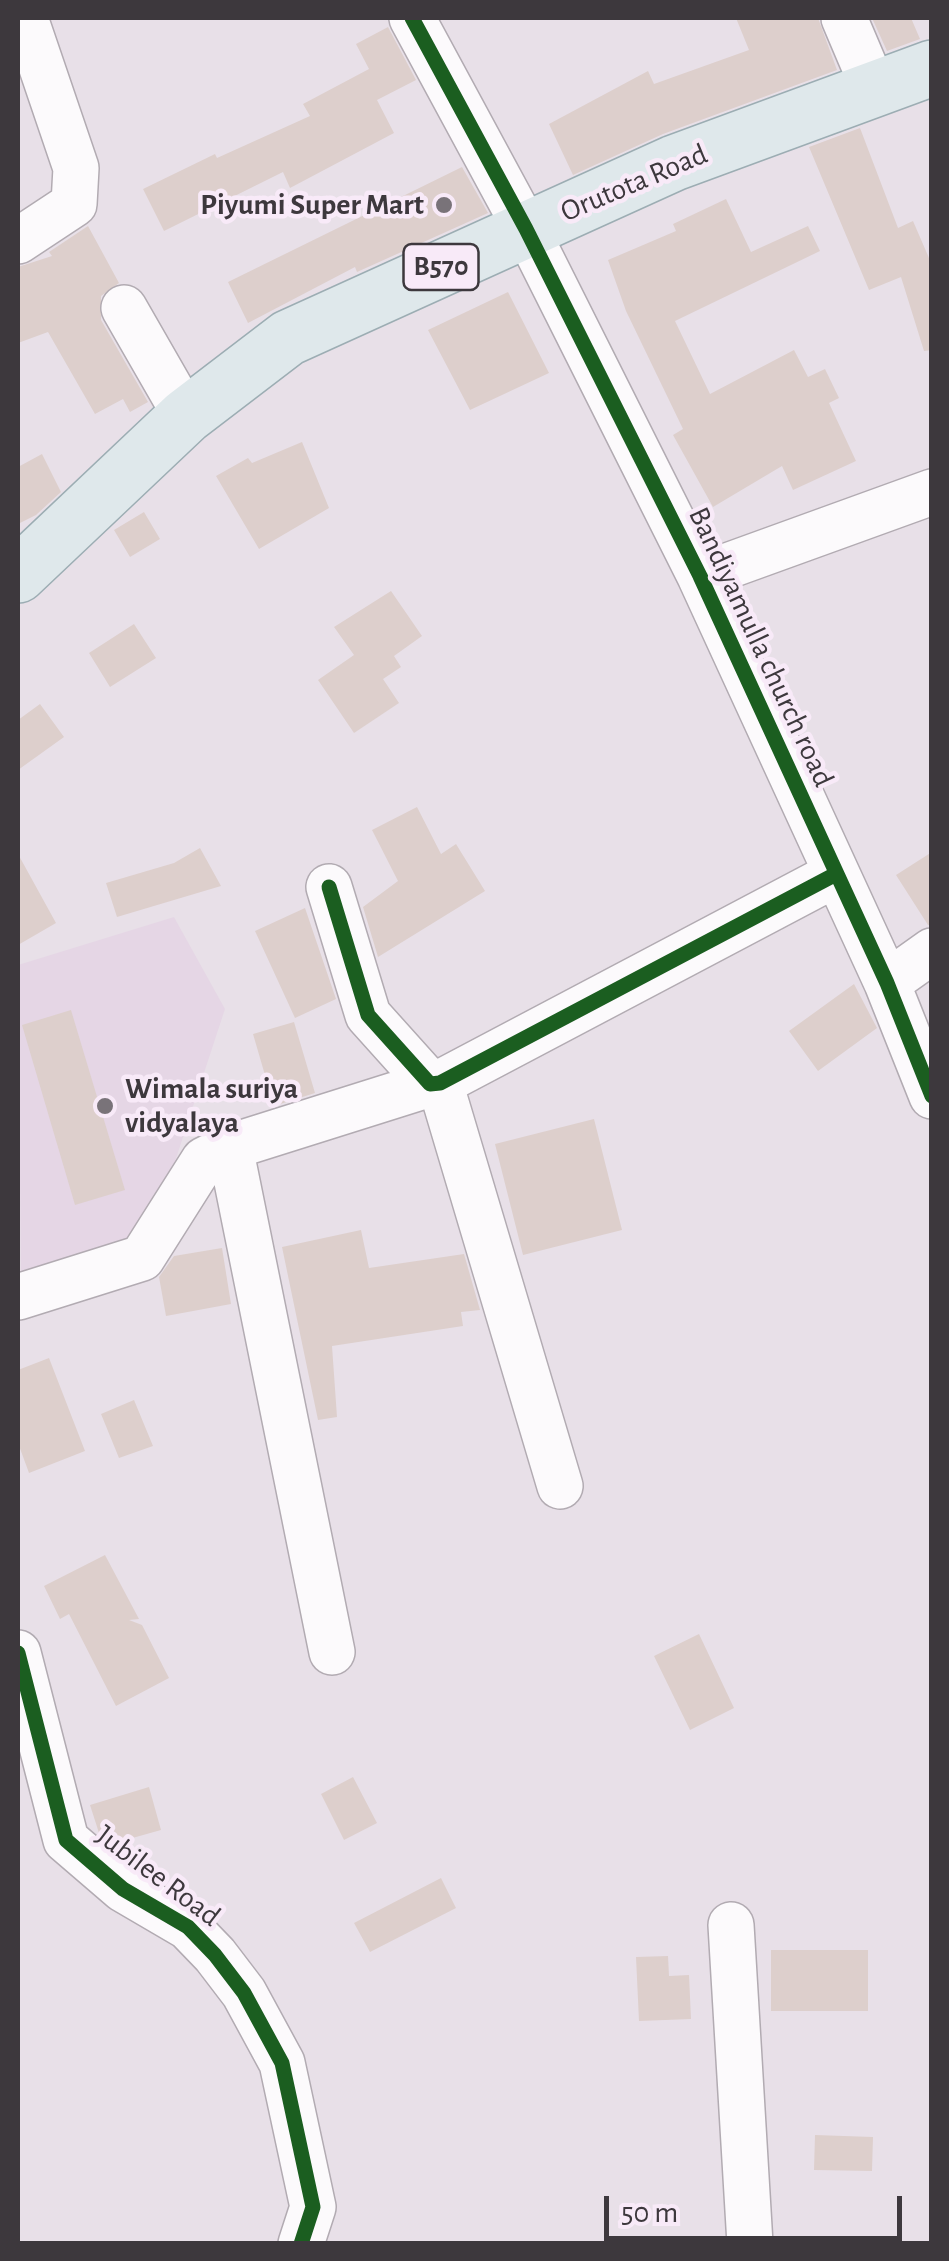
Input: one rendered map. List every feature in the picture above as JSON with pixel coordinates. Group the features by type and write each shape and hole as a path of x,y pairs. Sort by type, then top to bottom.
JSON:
{"main road":[{"name":"Orutota Road","path":"18,575 186,416 288,338 674,163 932,68"}],"street":[{"path":"18,241 74,204 76,168 25,18"},
{"name":"Bandiyamulla church road","path":"412,18 526,228 700,576 888,983 932,1096"},
{"path":"844,18 876,90"},
{"path":"124,308 186,416"},
{"path":"700,576 932,492"},
{"path":"18,1297 142,1258 204,1160 230,1147 435,1084 836,874"},
{"path":"329,887 368,1016 435,1084 560,1486"},
{"path":"888,983 932,951"},
{"path":"230,1147 332,1652"},
{"name":"Jubilee Road","path":"18,1654 66,1840 123,1889 188,1927 244,1992 282,2063 313,2207 301,2244"},
{"path":"731,1926 750,2244"}],"shaded area":[{"name":"Wimala suriya vidyalaya","path":"174,917 225,1009 146,1250 21,1292 18,965"}],"building":[{"path":"736,18 818,18 837,70 663,134 573,175 549,124 648,71 654,84 749,50"},
{"path":"872,18 911,18 920,39 887,51"},
{"path":"388,27 416,80 377,100 394,133 290,188 283,172 164,231 143,189 215,154 217,158 310,116 303,104 369,69 356,44"},
{"path":"860,128 898,228 913,221 932,265 932,350 924,351 901,277 869,290 809,147"},
{"path":"462,167 488,213 357,272 355,267 248,323 228,282"},
{"path":"726,199 751,252 808,226 820,251 675,321 710,394 794,350 808,377 825,369 839,398 829,403 856,461 793,490 782,466 713,507 673,435 683,429 626,311 608,260 676,231 673,224"},
{"path":"88,226 119,283 101,296 101,320 148,402 130,412 123,399 95,414 48,332 18,343 18,267 52,256 49,252"},
{"path":"508,292 549,373 470,410 428,330"},
{"path":"302,442 329,508 259,549 216,476 248,458 252,463"},
{"path":"42,454 61,492 36,515 18,524 18,467"},
{"path":"144,512 160,539 130,557 114,530"},
{"path":"391,591 422,636 394,656 401,667 383,679 399,703 354,733 318,680 354,655 334,627"},
{"path":"134,624 156,658 110,687 89,653"},
{"path":"40,704 64,737 18,770 18,720"},
{"path":"417,807 441,854 456,844 485,891 378,957 363,907 398,881 372,830"},
{"path":"200,848 221,886 117,917 106,883 174,863"},
{"path":"932,852 932,925 928,925 896,875"},
{"path":"18,854 56,923 18,945"},
{"path":"305,908 336,999 295,1018 255,931"},
{"path":"854,984 877,1028 818,1071 789,1031"},
{"path":"71,1010 125,1190 75,1205 22,1025"},
{"path":"294,1022 315,1093 274,1106 253,1034"},
{"path":"594,1119 622,1230 523,1255 495,1144"},
{"path":"361,1230 369,1268 464,1254 480,1310 461,1312 463,1326 332,1346 337,1417 318,1420 282,1247"},
{"path":"222,1248 231,1304 166,1316 159,1277 174,1256"},
{"path":"49,1358 85,1451 29,1473 18,1443 18,1370"},
{"path":"134,1400 153,1446 119,1458 101,1414"},
{"path":"105,1555 139,1619 129,1620 142,1625 169,1678 116,1706 69,1614 60,1619 44,1586"},
{"path":"699,1634 734,1708 690,1730 654,1656"},
{"path":"353,1777 377,1823 344,1840 321,1794"},
{"path":"149,1787 161,1830 111,1844 99,1833 90,1805"},
{"path":"441,1878 456,1908 370,1952 354,1923"},
{"path":"771,1950 868,1950 868,2011 771,2011"},
{"path":"668,1956 669,1976 689,1975 691,2019 639,2021 636,1957"},
{"path":"815,2135 873,2137 872,2171 814,2170"}],"cycle path":[{"path":"412,18 526,229 700,576 887,983 932,1096"},
{"path":"329,887 368,1015 430,1084 440,1083 836,874"},
{"path":"18,1653 66,1840 123,1889 188,1927 244,1993 282,2063 313,2207 301,2244"}],"place":[{"name":"Piyumi Super Mart","path":"444,205"},
{"name":"Wimala suriya vidyalaya","path":"105,1106"}]}
